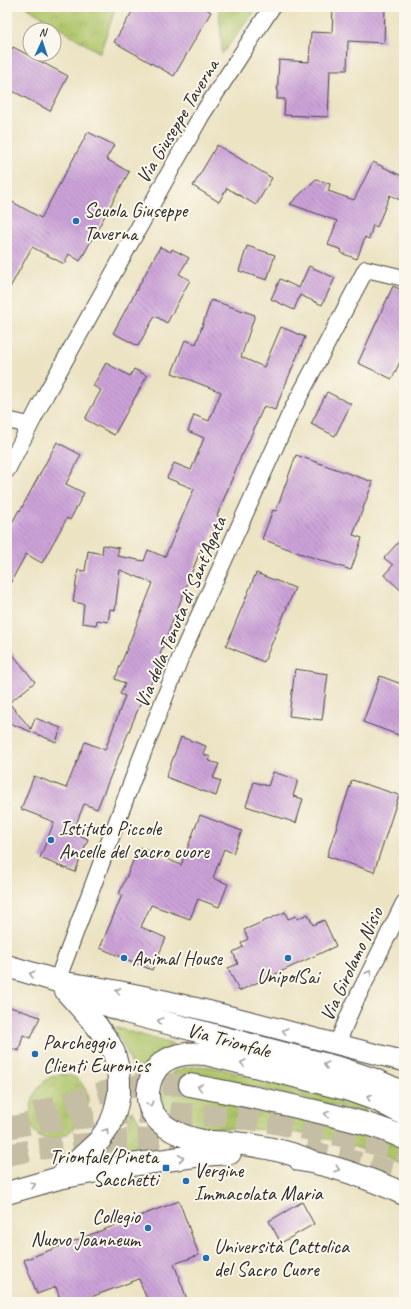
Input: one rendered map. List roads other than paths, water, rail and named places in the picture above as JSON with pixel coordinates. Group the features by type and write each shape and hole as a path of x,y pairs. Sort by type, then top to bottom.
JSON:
{"main road":[{"name":"Via Trionfale","path":"7,966 57,981 96,1001 126,1012 342,1069 404,1092"},
{"path":"57,981 94,1022 109,1043 117,1063 119,1076 119,1088 115,1112 106,1132 59,1178"},
{"path":"404,1114 377,1100 346,1089 206,1054 184,1054 171,1058 161,1064 151,1078 148,1086 150,1108 157,1120 171,1131 203,1141 241,1143 296,1155 370,1180 404,1194"},
{"path":"190,1085 283,1103 328,1114 371,1125 404,1138"},
{"path":"7,1193 59,1178 222,1153 274,1155 313,1162"}],"street":[{"name":"Via Giuseppe Taverna","path":"7,470 29,425 201,116 272,7"},
{"name":"Via della Tenuta di Sant'Agata","path":"57,981 137,768 183,651 290,414 366,269 404,278"},
{"path":"7,420 29,425"},
{"name":"Via Girolamo Nisio","path":"337,1044 352,1008 404,903"},
{"name":"Via Trionfale","path":"57,981 101,987 130,993 404,1061"}],"tunnel":[{"path":"35,1113 112,1090 154,1084 190,1085"},
{"path":"7,1128 37,1122 126,1114 172,1113 237,1117 265,1121 342,1136 404,1151"},
{"path":"7,1155 38,1149 126,1140 195,1139"},
{"path":"306,1151 404,1174"}],"place":[{"name":"Scuola Giuseppe Taverna","path":"76,221"},
{"name":"Istituto Piccole Ancelle del sacro cuore","path":"51,840"},
{"name":"Animal House","path":"124,958"},
{"name":"UnipolSai","path":"288,958"},
{"name":"Parcheggio Clienti Euronics","path":"35,1054"},
{"name":"Trionfale/Pineta Sacchetti","path":"166,1168"},
{"name":"Vergine Immacolata Maria","path":"186,1181"},
{"name":"Collegio Nuovo Joanneum","path":"148,1228"},
{"name":"Università Cattolica del Sacro Cuore","path":"206,1258"}]}
